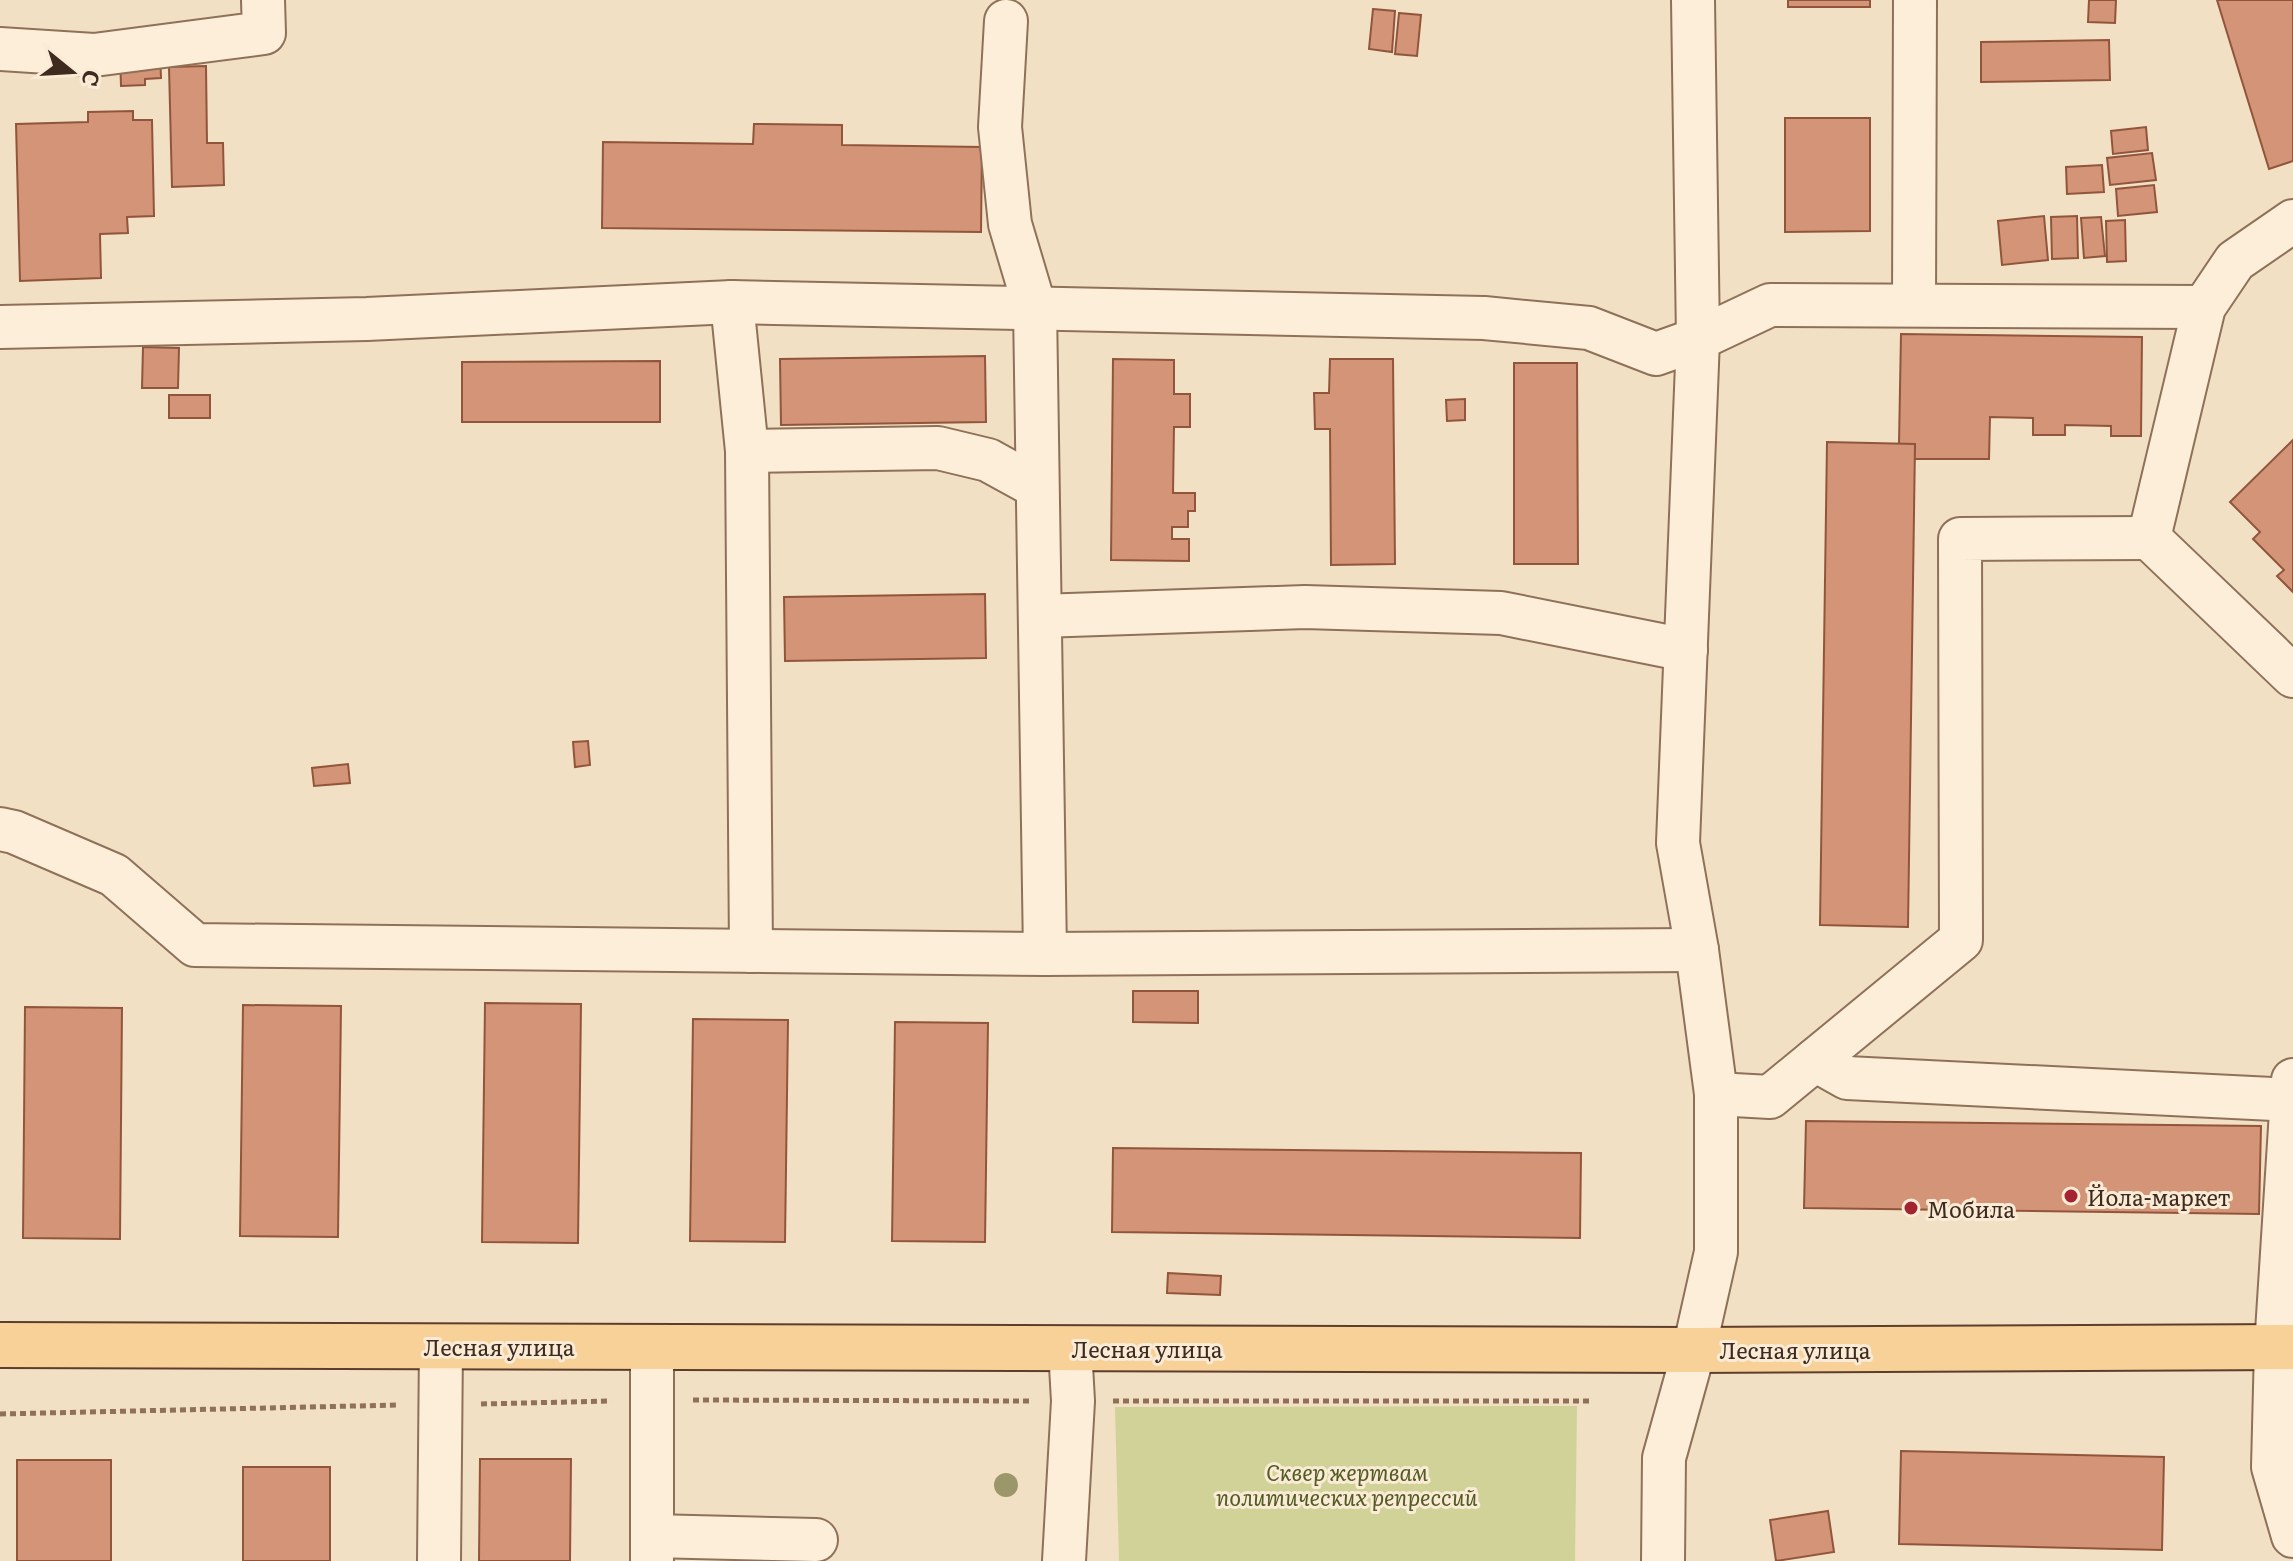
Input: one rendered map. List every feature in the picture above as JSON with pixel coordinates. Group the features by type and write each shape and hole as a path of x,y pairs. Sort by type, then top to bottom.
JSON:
{"main road":[{"name":"Лесная улица","path":"0,1345 1694,1350 2285,1347"}],"street":[{"path":"0,49 94,55 264,33 263,0"},
{"path":"1663,1561 1664,1458 1694,1350 1716,1252 1716,1094 1697,950 1678,843 1698,339 1693,0"},
{"path":"1914,305 1915,0"},
{"path":"1006,21 1000,127 1010,224 1035,308 1045,954"},
{"path":"2149,538 2204,307 2235,261 2293,221"},
{"path":"0,327 367,319 732,302 1484,318 1589,328 1656,354 1698,339 1770,305 2204,307"},
{"path":"732,302 747,451 751,951"},
{"path":"747,451 938,448 988,460 1037,487"},
{"path":"1716,1094 1770,1097 1961,940 1960,539 2149,538 2293,676"},
{"path":"1040,616 1305,607 1501,613 1686,650"},
{"path":"0,829 14,832 114,875 195,945 1045,954 1697,950"},
{"path":"1815,1060 1847,1078 2292,1090 2285,1347 2273,1467 2293,1536"},
{"path":"439,1561 441,1346"},
{"path":"652,1347 652,1549 816,1540"},
{"path":"1064,1561 1073,1401 1070,1348"}],"path":[{"path":"477,1404 652,1400 1589,1401"},
{"path":"0,1414 413,1405"}],"green space":[{"name":"Cквер жертвам политических репрессий","path":"1577,1406 1575,1561 1119,1561 1115,1407"}],"building":[{"path":"1788,0 1870,0 1870,7 1788,7"},
{"path":"2089,0 2116,0 2115,23 2088,22"},
{"path":"2217,0 2293,0 2293,161 2269,169"},
{"path":"1373,9 1395,11 1392,52 1369,49"},
{"path":"1399,13 1421,15 1417,56 1395,54"},
{"path":"2109,40 2110,80 1981,82 1981,42"},
{"path":"160,52 161,78 145,79 145,85 121,86 120,53"},
{"path":"206,66 207,143 223,143 224,185 172,187 169,67"},
{"path":"133,111 133,120 152,120 154,216 127,217 128,233 100,234 101,278 20,281 16,124 88,122 88,112"},
{"path":"1785,118 1870,118 1870,231 1785,232"},
{"path":"754,124 842,125 842,145 982,147 981,232 602,228 603,142 753,144"},
{"path":"2146,127 2148,150 2113,154 2111,131"},
{"path":"2152,153 2156,180 2110,185 2107,158"},
{"path":"2102,165 2104,192 2067,194 2066,167"},
{"path":"2154,185 2157,212 2118,216 2116,189"},
{"path":"2044,216 2048,260 2002,265 1998,221"},
{"path":"2077,216 2078,258 2052,259 2051,217"},
{"path":"2101,217 2105,256 2084,258 2081,218"},
{"path":"2125,220 2126,261 2107,262 2106,221"},
{"path":"1901,334 2142,337 2141,436 2111,436 2111,426 2065,425 2065,435 2033,435 2033,418 1990,417 1989,459 1914,459 1915,444 1899,444"},
{"path":"143,347 179,348 178,388 142,388"},
{"path":"985,356 986,422 781,425 780,359"},
{"path":"1113,359 1174,360 1174,394 1190,394 1190,427 1174,427 1173,493 1195,493 1195,511 1188,511 1188,527 1172,527 1172,539 1189,539 1189,561 1111,560"},
{"path":"1330,359 1393,359 1395,564 1331,565 1330,429 1315,429 1314,393 1329,393"},
{"path":"660,361 660,422 462,422 462,362"},
{"path":"1514,363 1577,363 1578,564 1514,564"},
{"path":"169,395 210,395 210,418 169,418"},
{"path":"1465,399 1465,420 1447,421 1446,400"},
{"path":"2293,440 2293,592 2277,576 2284,570 2253,539 2260,532 2230,502"},
{"path":"1827,442 1915,444 1908,927 1820,925"},
{"path":"985,594 986,658 785,661 784,597"},
{"path":"588,741 590,765 575,767 573,742"},
{"path":"348,764 350,783 314,786 312,768"},
{"path":"1133,991 1198,991 1198,1023 1133,1022"},
{"path":"485,1003 581,1004 578,1243 482,1242"},
{"path":"243,1005 341,1006 338,1237 240,1236"},
{"path":"25,1007 122,1008 120,1239 23,1238"},
{"path":"693,1019 788,1020 785,1242 690,1241"},
{"path":"895,1022 988,1023 985,1242 892,1241"},
{"path":"1806,1121 2261,1126 2259,1214 1804,1208"},
{"path":"1113,1148 1581,1153 1580,1238 1112,1232"},
{"path":"1168,1273 1221,1276 1220,1295 1167,1293"},
{"path":"1901,1451 2164,1457 2162,1550 1899,1544"},
{"path":"480,1459 571,1459 570,1561 479,1561"},
{"path":"17,1460 111,1460 111,1561 17,1561"},
{"path":"243,1467 330,1467 330,1561 243,1561"},
{"path":"1828,1511 1834,1552 1776,1561 1770,1520"}],"place":[{"name":"Йола-маркет","path":"2071,1196"},
{"name":"Мобила","path":"1911,1208"}]}
